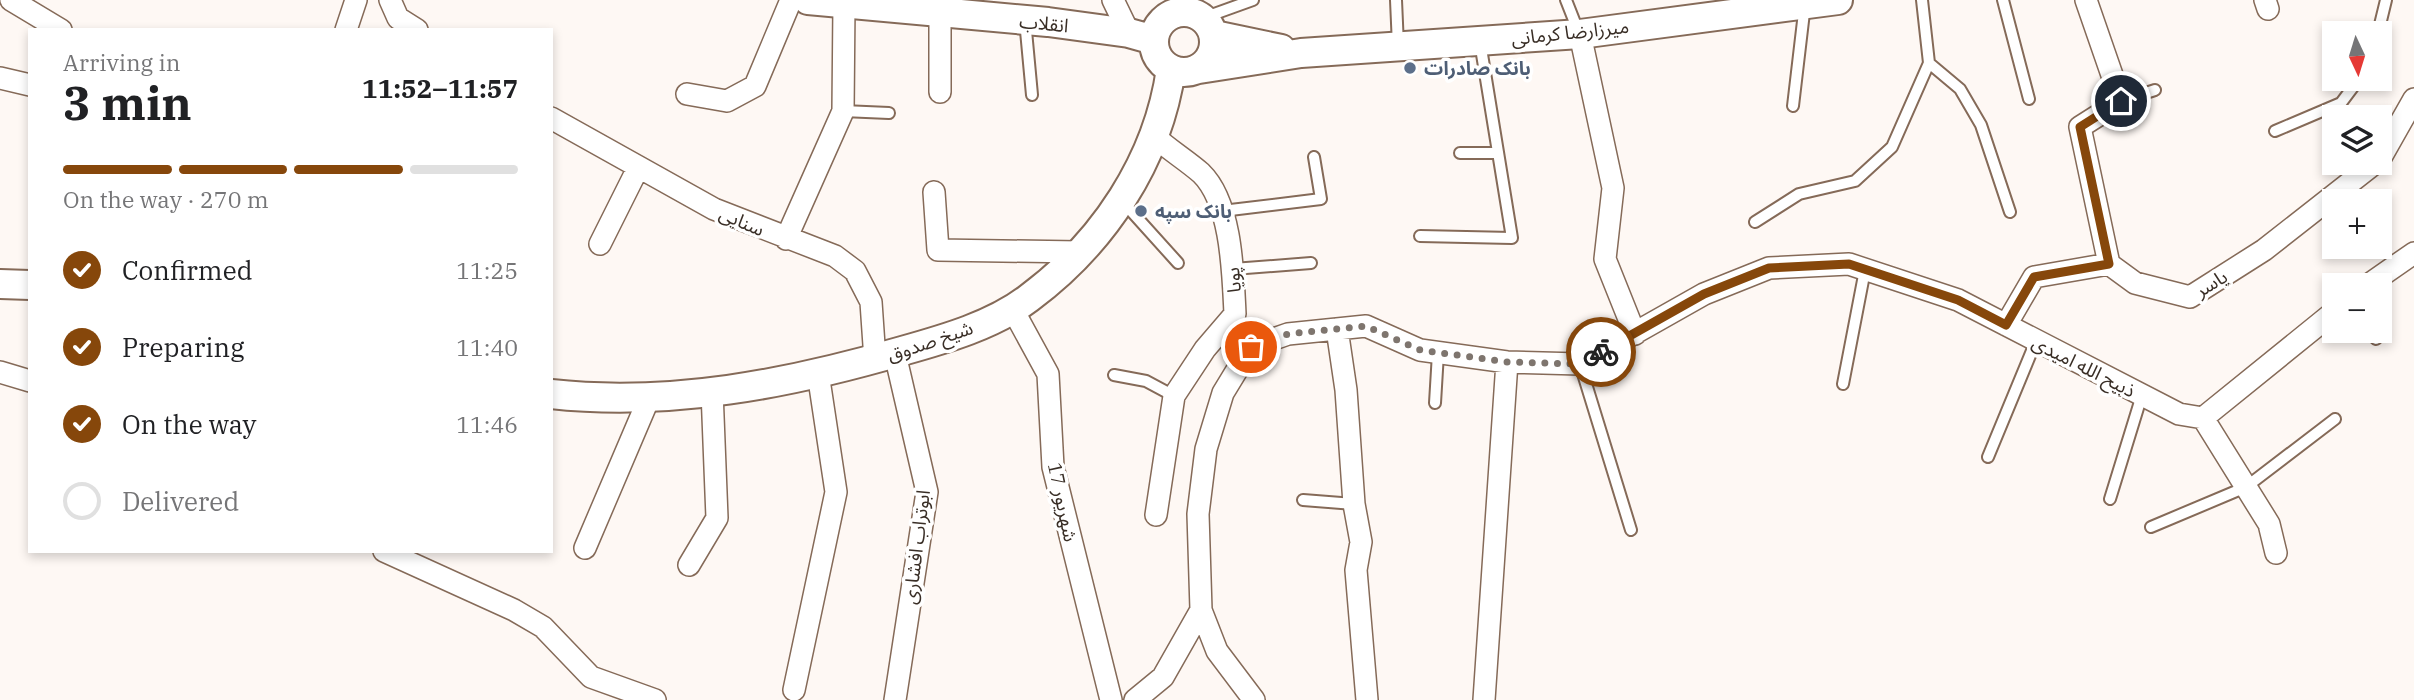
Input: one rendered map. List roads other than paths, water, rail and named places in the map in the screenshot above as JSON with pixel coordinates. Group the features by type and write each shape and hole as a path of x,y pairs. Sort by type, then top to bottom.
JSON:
{"main road":[{"name":"انقلاب","path":"808,0 1025,20 1142,36"},
{"name":"میرزارضا کرمانی","path":"1301,53 1580,34 1681,14 1838,0"},
{"path":"1175,13 1201,16 1301,53 1190,72 1171,69 1142,36 1156,31 1167,17 1175,13"},
{"path":"1199,69 1212,54 1201,16"},
{"name":"شیخ صدوق","path":"553,394 588,398 649,398 712,391 818,373 943,340 1012,308 1028,299 1080,252 1121,200 1141,167 1154,136 1171,69"},
{"path":"0,284 28,285"}],"street":[{"path":"11,0 58,28"},
{"path":"347,28 356,0"},
{"path":"390,0 398,18 414,28"},
{"path":"687,94 727,101 755,86 791,0"},
{"path":"1113,0 1142,36"},
{"path":"2006,325 2034,277 2109,264 2080,127 2121,101 2086,0"},
{"path":"786,239 843,111 829,2"},
{"path":"940,12 940,92"},
{"path":"1580,34 1613,188 1605,259 1635,334"},
{"path":"0,78 28,85"},
{"path":"2392,138 2414,99"},
{"name":"سنایی","path":"553,119 714,209 835,256 855,271 871,302 885,357"},
{"name":"پویا","path":"1154,136 1203,175 1222,211 1233,269 1235,314 1205,349 1174,396 1156,515"},
{"path":"600,244 638,168"},
{"name":"یاسر","path":"2109,264 2135,283 2190,297 2264,250 2360,175"},
{"path":"934,191 938,250 1080,252"},
{"path":"2385,273 2414,253"},
{"name":"ذبیح الله امیدی","path":"1580,364 1704,294 1769,268 1849,264 1958,300 2179,414 2203,418"},
{"name":"17 شهریور","path":"1012,308 1048,374 1053,467 1111,700"},
{"path":"2276,553 2269,524 2203,418 2322,322"},
{"path":"1254,700 1217,651 1201,610 1198,514 1206,449 1223,393 1251,347 1288,334 1366,326 1420,350 1507,362 1580,364"},
{"path":"1337,329 1346,390 1354,503 1361,542 1356,570 1367,700"},
{"name":"ابوتراب افشاری","path":"885,357 927,492 895,700"},
{"path":"1484,700 1507,362"},
{"path":"0,372 28,380"},
{"path":"794,690 836,492 818,373"},
{"path":"689,565 717,518 712,391"},
{"path":"585,548 649,398"},
{"path":"388,553 514,610 543,627 591,677 655,700"},
{"path":"1148,696 1163,677 1201,610"}],"lane":[{"path":"1201,16 1253,0"},
{"path":"1396,0 1398,47"},
{"path":"1566,0 1580,34"},
{"path":"1755,222 1799,194 1855,181 1892,147 1929,63 1922,0"},
{"path":"2003,0 2029,99"},
{"path":"2381,21 2386,0"},
{"path":"1793,106 1805,4"},
{"path":"1025,20 1032,95"},
{"path":"1420,236 1512,238 1480,42"},
{"path":"1929,63 1960,89 1981,125 2011,212"},
{"path":"2121,101 2155,90"},
{"path":"2275,131 2341,103 2350,91"},
{"path":"843,111 889,113"},
{"path":"1460,153 1498,153"},
{"path":"1222,211 1321,199 1314,157"},
{"path":"1121,200 1178,263"},
{"path":"1233,269 1311,263"},
{"path":"1843,384 1865,270"},
{"path":"1987,457 2036,341"},
{"path":"1435,403 1438,353"},
{"path":"1580,364 1631,530"},
{"path":"1114,375 1146,381 1174,396"},
{"path":"2110,499 2142,395"},
{"path":"2151,527 2245,487 2335,419"},
{"path":"1303,500 1354,503"}],"place":[{"name":"بانک صادرات","path":"1410,68"},
{"name":"بانک سپه","path":"1141,211"}]}
